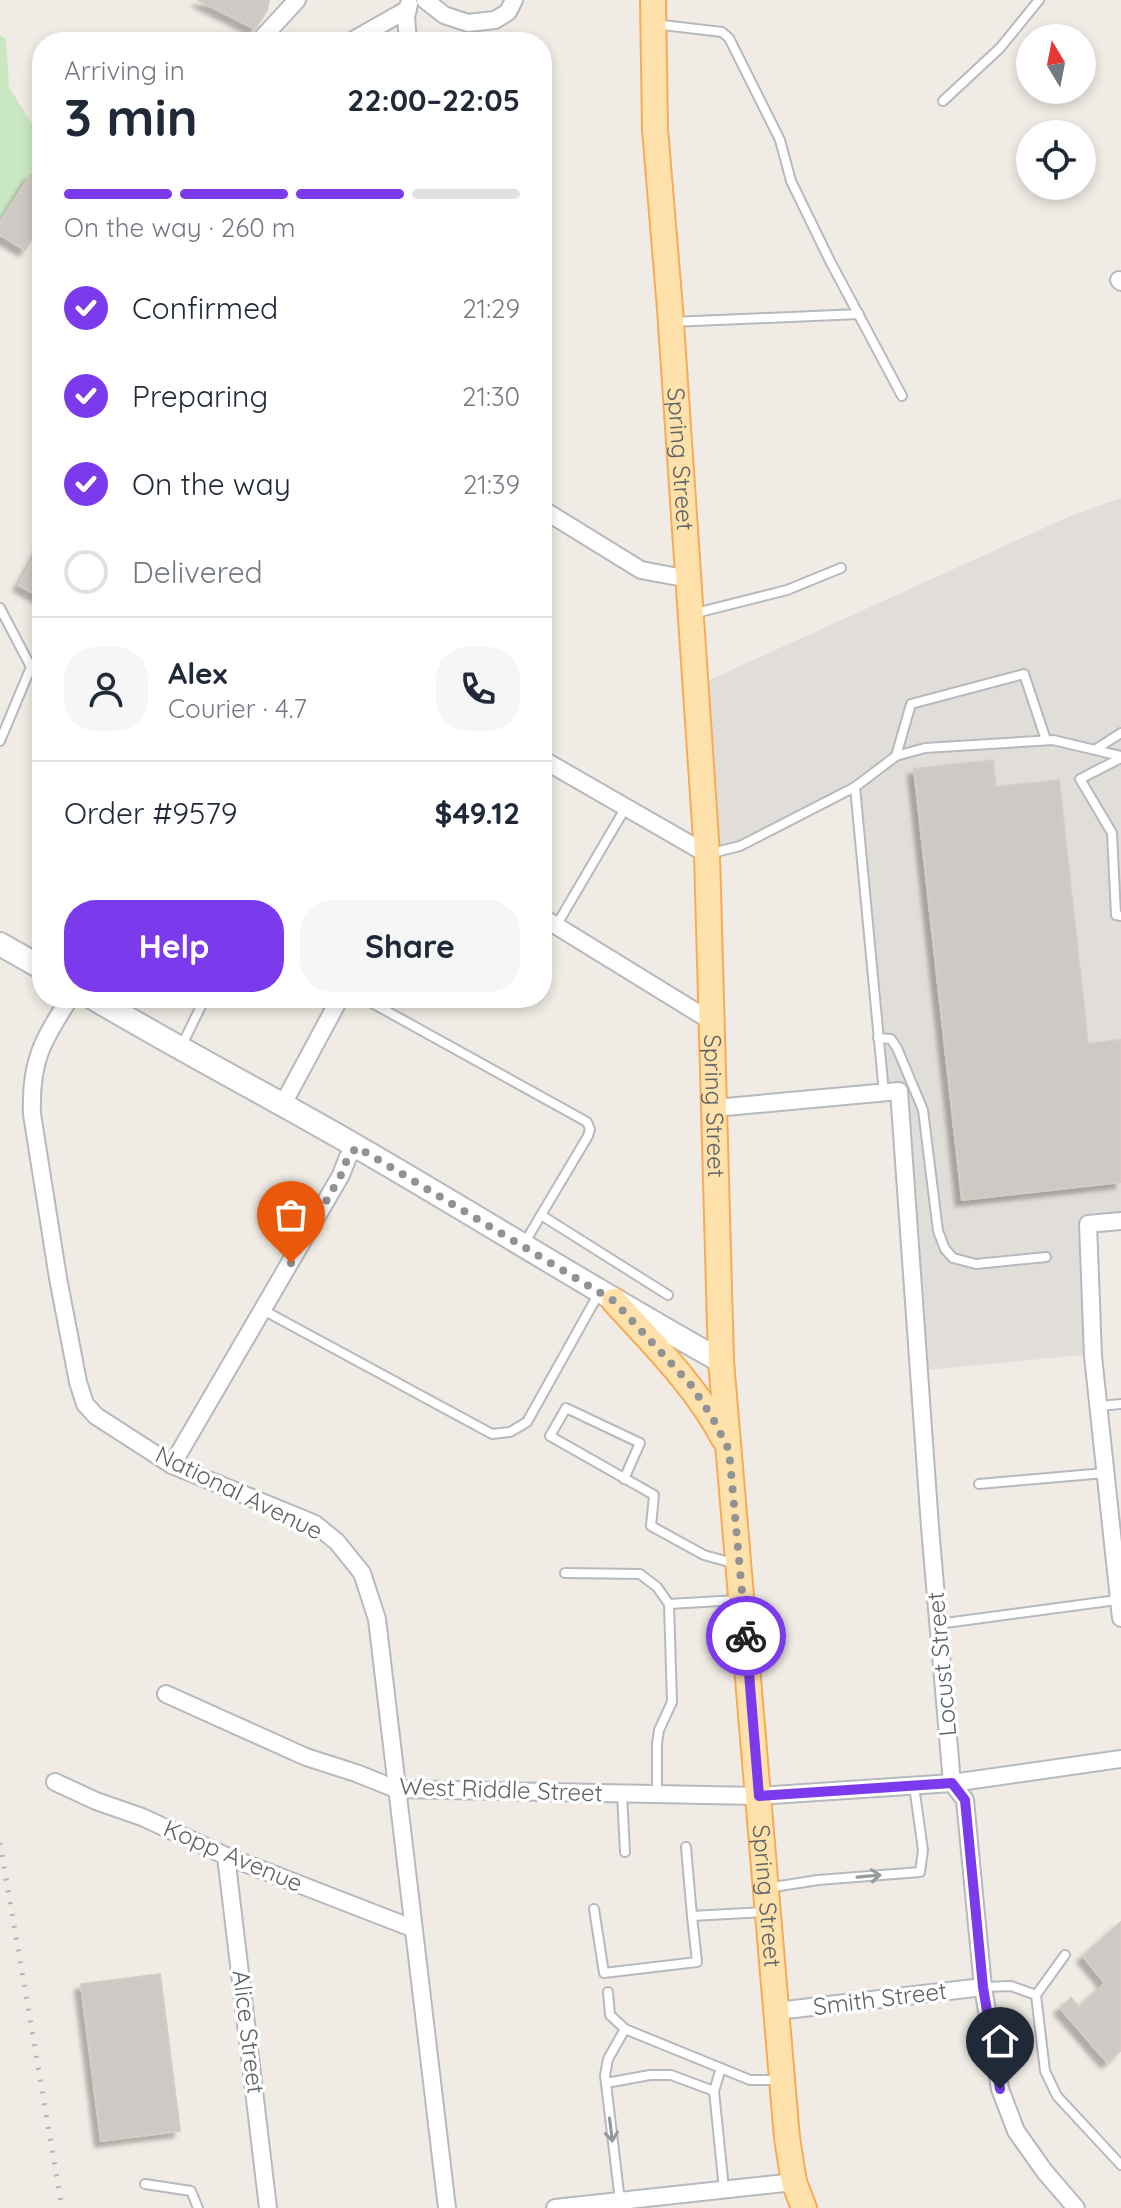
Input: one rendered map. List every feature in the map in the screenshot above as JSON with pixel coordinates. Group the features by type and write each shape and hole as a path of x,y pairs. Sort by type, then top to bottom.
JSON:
{"main road":[{"name":"Spring Street","path":"654,12 655,129 707,854 721,1361 741,1565 782,2080 794,2182 804,2208"},
{"path":"0,944 32,962"},
{"path":"112,1008 283,1104 721,1361"},
{"path":"607,1296 691,1385 729,1450"}],"street":[{"path":"268,32 297,0"},
{"path":"425,0 444,15 468,23 495,20 508,12 514,0"},
{"path":"366,32 409,4"},
{"path":"407,32 409,4"},
{"path":"552,515 641,570 689,579"},
{"path":"552,765 707,854"},
{"path":"552,923 711,1021"},
{"name":"National Avenue","path":"63,1008 42,1041 31,1088 32,1114 58,1278 85,1404 96,1416 172,1465 315,1524 337,1542 362,1573 377,1619 447,2208"},
{"path":"283,1104 335,1008"},
{"path":"715,1108 891,1092"},
{"name":"Locust Street","path":"891,1092 952,1783 965,1800 983,1987 1000,2089 1016,2131 1076,2208"},
{"path":"172,1465 341,1175 348,1157 357,1147"},
{"path":"1121,1221 1088,1224 1093,1356 1106,1473 1116,1514 1117,1600 1121,1618"},
{"name":"West Riddle Street","path":"166,1694 306,1757 396,1789 759,1796 952,1783 1121,1759"},
{"name":"Kopp Avenue","path":"55,1782 142,1817 226,1856 412,1928"},
{"name":"Alice Street","path":"226,1856 268,2208"},
{"name":"Smith Street","path":"777,2011 983,1987"},
{"path":"555,2208 620,2201 665,2202 724,2190 794,2182"}],"lane":[{"path":"943,101 1000,48 1039,0"},
{"path":"654,12 722,32 729,38 780,140 791,181 902,396"},
{"path":"671,322 859,314"},
{"path":"691,614 787,590 841,568"},
{"path":"0,608 31,667 0,741"},
{"path":"896,756 911,704 1024,674 1046,740"},
{"path":"1096,749 1121,733"},
{"path":"707,854 740,846 855,787 896,756 925,748 1046,740 1121,757"},
{"path":"1121,757 1080,779 1121,846"},
{"path":"855,787 878,1038 891,1092"},
{"path":"552,917 626,807"},
{"path":"1112,833 1116,915 1121,916"},
{"path":"181,1048 200,1008"},
{"path":"381,1008 587,1122 590,1129 588,1136 522,1247"},
{"path":"878,1038 891,1039 920,1098 938,1231 945,1249 953,1258 976,1264 1046,1257"},
{"path":"541,1215 668,1295"},
{"path":"263,1310 492,1434 510,1432 527,1422 607,1296"},
{"path":"1099,1406 1121,1404"},
{"path":"624,1479 640,1443 566,1408 550,1436 624,1479 654,1495 651,1526 704,1555 741,1565"},
{"path":"979,1484 1106,1473"},
{"path":"565,1573 640,1574 657,1587 669,1604 672,1702 659,1730 657,1795"},
{"path":"669,1604 743,1600"},
{"path":"938,1624 1117,1600"},
{"path":"692,1916 768,1900 818,1880 920,1872 923,1850 914,1786"},
{"path":"622,1794 625,1852"},
{"path":"594,1909 604,1973 697,1962 686,1847"},
{"path":"1065,1955 1036,1995 1045,2071 1057,2096 1121,2165"},
{"path":"983,1987 1011,1986 1036,1995"},
{"path":"608,1992 610,2015 625,2029 750,2080 782,2080"},
{"path":"620,2201 606,2083 608,2059 625,2029"},
{"path":"721,2068 714,2091 724,2190"},
{"path":"606,2083 650,2075 671,2075 714,2091"},
{"path":"145,2184 191,2191 198,2208"}],"shaded area":[{"path":"1121,498 1121,1221 1088,1225 1102,1353 919,1371 899,1092 884,1093 855,788 707,854 696,686 1068,517"}],"green space":[{"path":"0,35 6,39 9,87 32,124 32,171 0,219"}],"building":[{"path":"198,0 269,0 267,10 255,29"},
{"path":"32,175 32,238 25,250 0,235 0,224"},
{"path":"32,562 32,592 19,585"},
{"path":"993,760 996,787 1059,780 1088,1044 1121,1040 1121,1182 962,1200 914,769"},
{"path":"1121,1922 1121,2050 1107,2062 1060,2008 1071,1998 1079,2007 1105,1983 1083,1956"},
{"path":"160,1974 180,2131 101,2141 81,1984"}],"railway":[{"path":"0,1843 62,2208"}],"way so far":[{"path":"291,1263 348,1157 357,1147 614,1301 691,1385 704,1402 729,1450 746,1636"}],"route":[{"path":"746,1636 759,1796 952,1783 965,1800 983,1987 1000,2089"}]}
